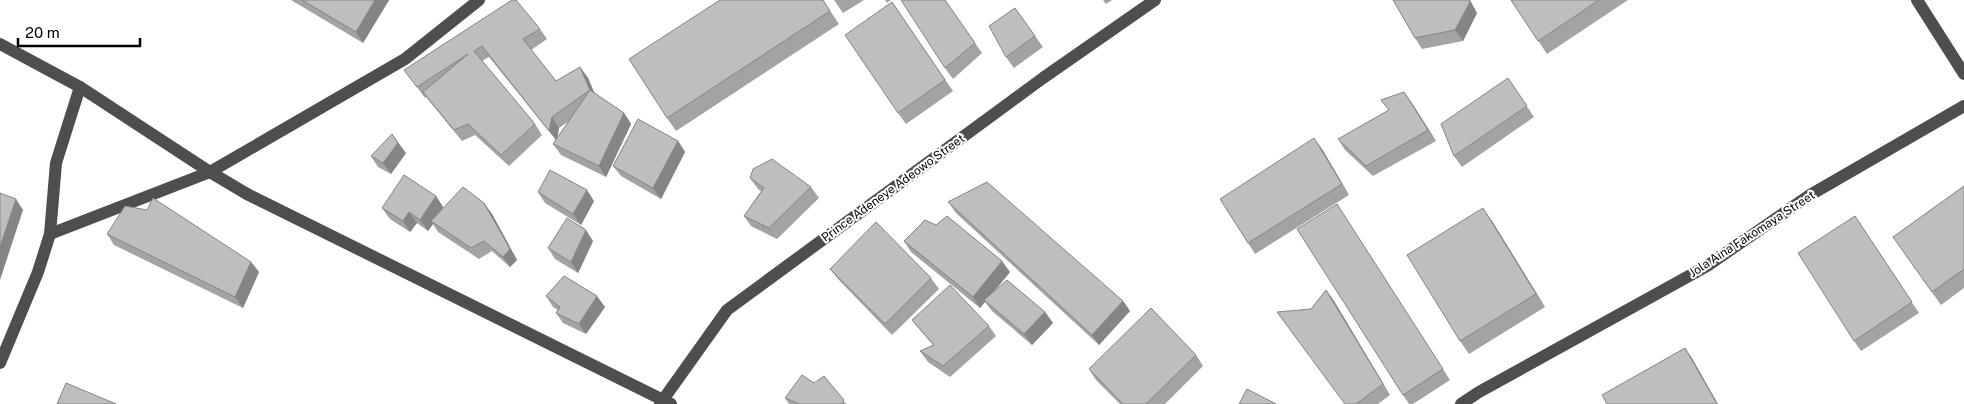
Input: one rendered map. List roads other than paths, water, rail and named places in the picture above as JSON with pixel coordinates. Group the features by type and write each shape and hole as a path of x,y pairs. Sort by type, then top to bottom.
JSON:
{"street":[{"path":"50,234 210,172 405,59 479,0"},
{"name":"Prince Adeneye Adeowo Street","path":"665,403 727,310 1043,78 1154,0"},
{"path":"1918,0 1964,74"},
{"path":"0,44 80,87 247,194 665,403"},
{"path":"0,363 38,272 50,234 56,163 80,87"},
{"name":"Jola Aina Fakomaya Street","path":"1461,404 1479,392 1707,266 1810,195 1964,106"}]}
